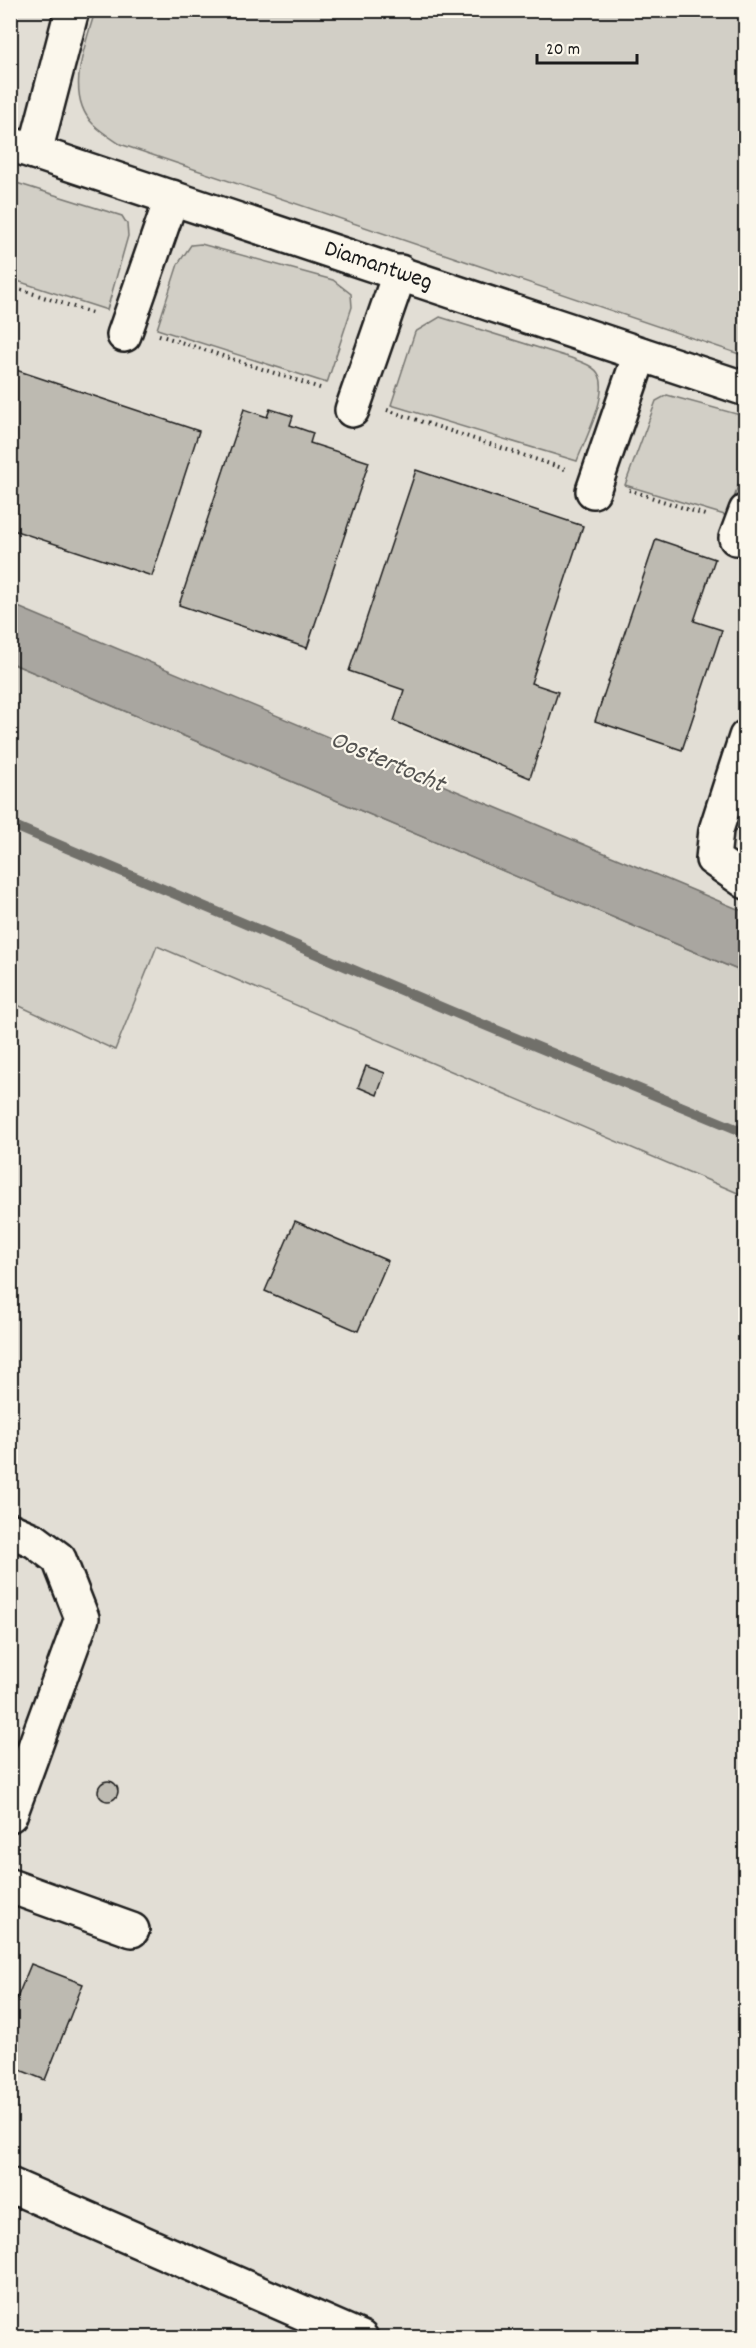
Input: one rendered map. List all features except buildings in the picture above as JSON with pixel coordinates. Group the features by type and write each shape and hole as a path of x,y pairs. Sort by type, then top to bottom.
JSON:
{"street":[{"path":"23,148 72,10"},
{"name":"Diamantweg","path":"23,148 746,389"},
{"path":"124,335 172,197"},
{"path":"352,410 400,272"},
{"path":"593,491 640,354"},
{"path":"746,737 716,830 713,859 746,882"},
{"path":"10,1530 36,1541 59,1559 82,1618 10,1815"},
{"path":"10,1886 132,1930"},
{"path":"10,2185 361,2337"}],"shaded area":[{"path":"11,11 745,11 745,2337 11,2338"},
{"path":"95,11 745,11 745,356 120,144 93,124 84,112 80,98 80,69"},
{"path":"10,181 122,216 127,224 128,236 107,310 11,279"},
{"path":"201,244 333,280 351,294 352,307 327,383 157,329 178,264 191,245"},
{"path":"440,317 571,358 587,364 597,372 601,383 601,394 577,461 391,405 415,332"},
{"path":"667,395 744,416 745,465 728,516 625,485 656,401"},
{"path":"11,663 745,973 745,1196 157,946 115,1050 11,1002"}],"water":[{"name":"Oostertocht","path":"11,604 745,912 745,973 11,663"}],"waterway":[{"path":"10,824 460,1015 746,1133"}]}
